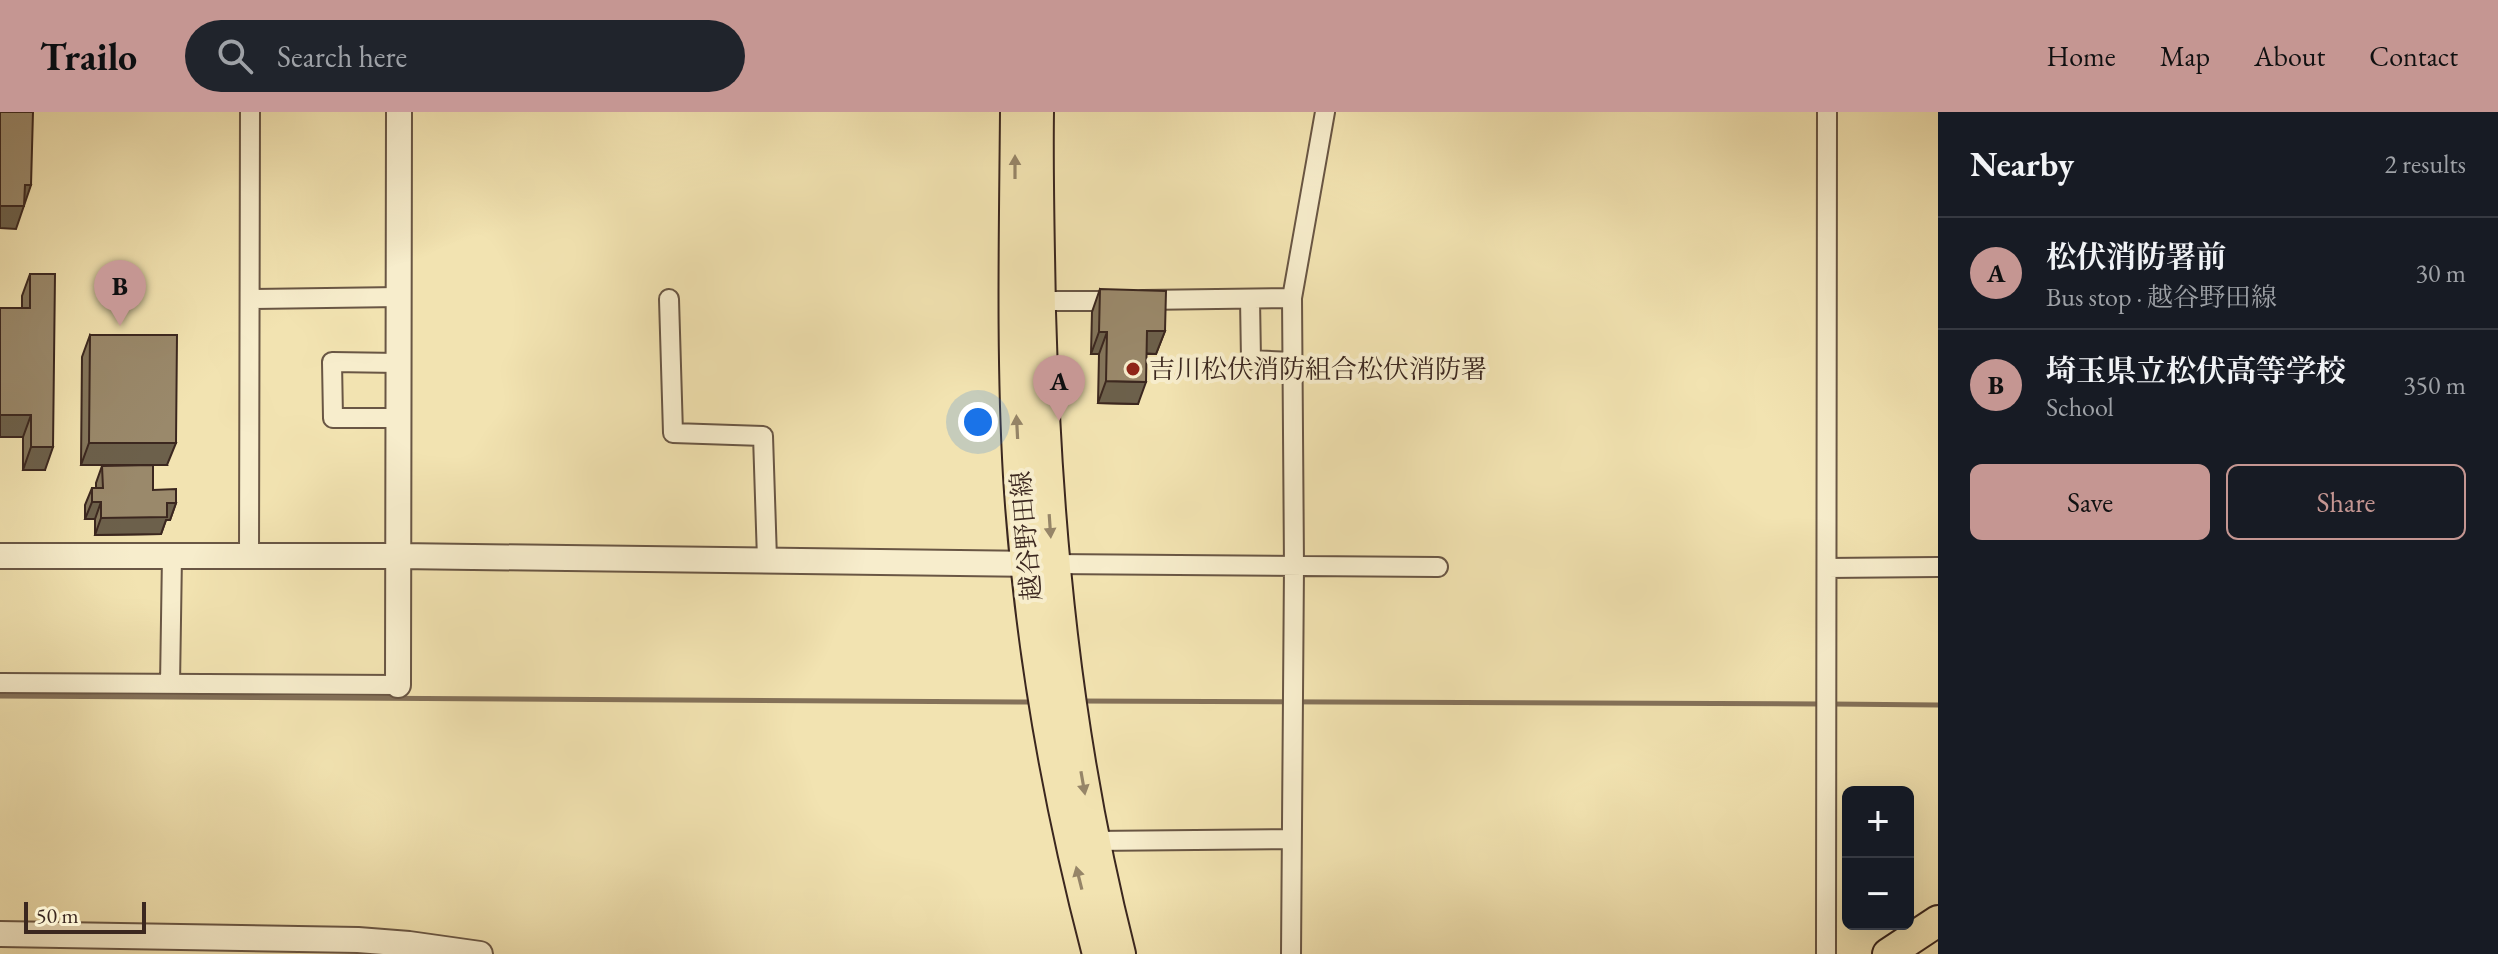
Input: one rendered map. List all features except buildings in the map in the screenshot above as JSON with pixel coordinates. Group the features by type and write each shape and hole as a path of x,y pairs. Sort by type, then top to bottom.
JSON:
{"main road":[{"name":"越谷野田線","path":"1016,112 1016,404 1040,564 1069,693 1093,841 1120,954"},
{"name":"越谷野田線","path":"1038,112 1045,447 1040,564 1042,684 1070,842 1098,954"},
{"path":"1888,954 1938,921"}],"street":[{"path":"249,556 250,112"},
{"path":"0,683 398,685 399,112"},
{"path":"1291,954 1294,566 1292,298 1325,112"},
{"path":"1826,954 1827,112"},
{"path":"250,299 399,297"},
{"path":"1040,301 1292,298"},
{"path":"669,299 673,433 763,436 767,559"},
{"path":"1250,299 1251,360 1293,362"},
{"path":"399,363 332,362 333,418 399,418"},
{"path":"0,556 399,556 1438,567"},
{"path":"170,684 172,556"},
{"path":"1827,568 1938,567"},
{"path":"1093,841 1291,839"},
{"path":"0,934 358,940 480,954"}],"waterway":[{"path":"0,696 1033,702"},
{"path":"1079,701 1821,704"},
{"path":"1831,704 1938,705"}],"place":[{"name":"埼玉県立松伏高等学校","path":"120,326"},
{"name":"吉川松伏消防組合松伏消防署","path":"1133,369"},
{"name":"松伏消防署前","path":"1059,421"}]}
